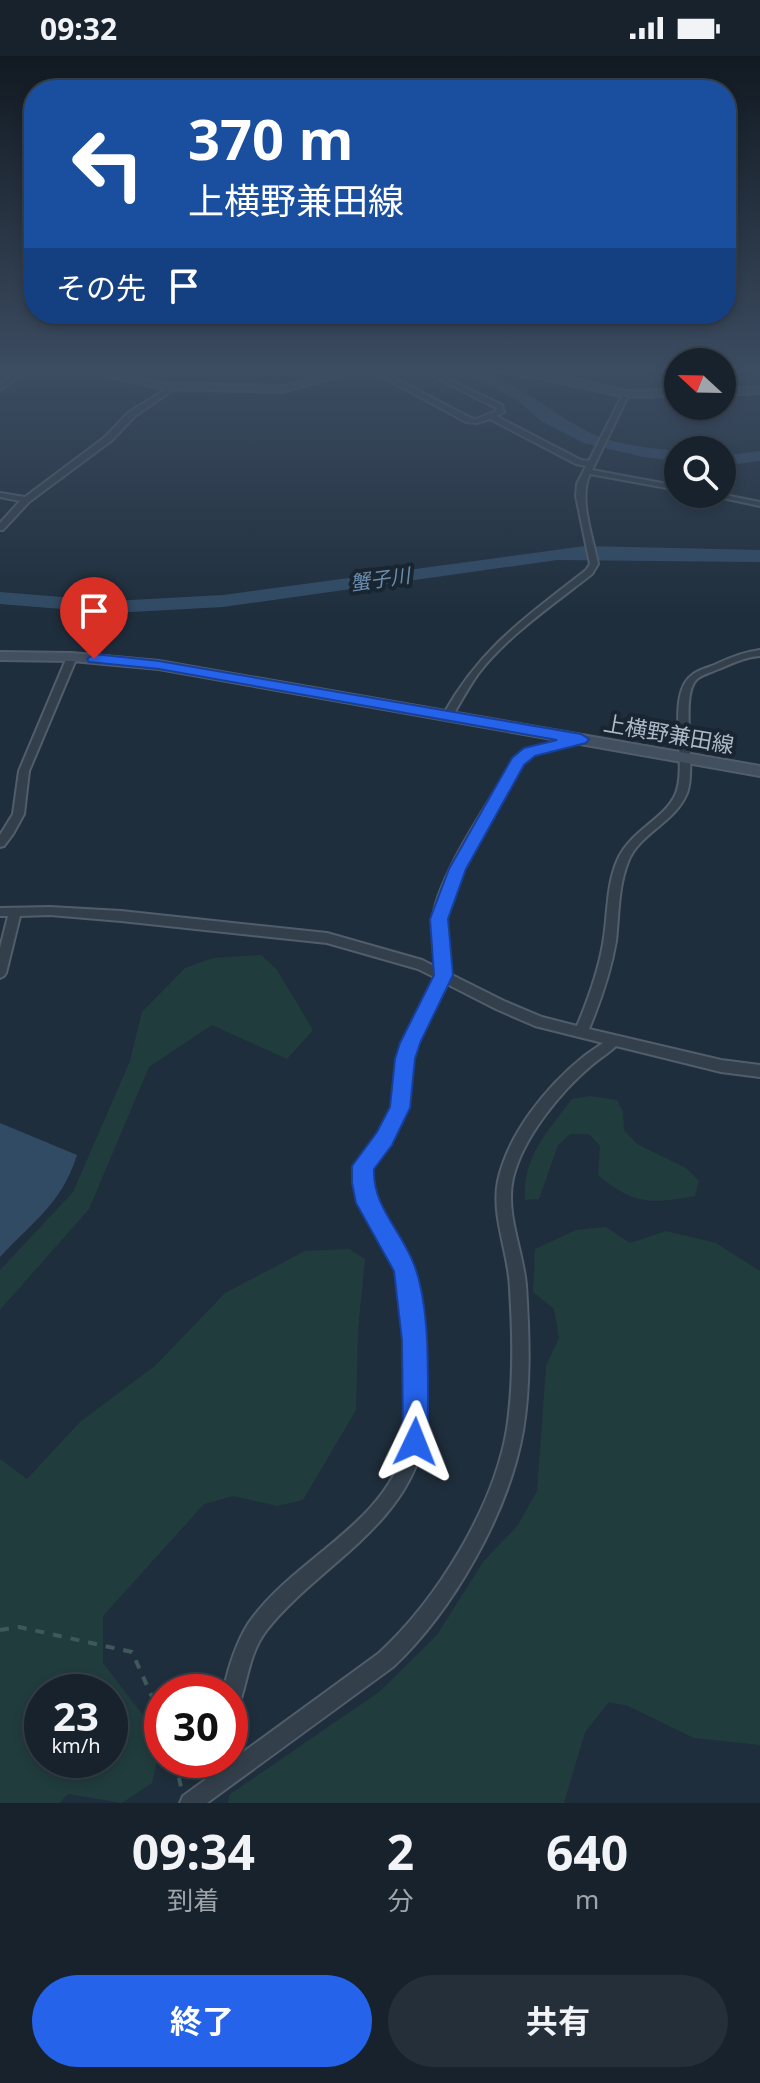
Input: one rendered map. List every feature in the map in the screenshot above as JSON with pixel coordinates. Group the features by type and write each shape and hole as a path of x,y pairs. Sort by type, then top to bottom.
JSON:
{"main road":[{"name":"上横野兼田線","path":"0,656 72,657 159,665 760,771"}],"street":[{"path":"0,528 26,500 88,454"},
{"path":"563,454 589,468 664,485"},
{"path":"448,715 460,689 489,652 589,572 594,564 580,496 596,454"},
{"path":"0,495 26,500"},
{"path":"736,499 760,504"},
{"path":"581,1032 606,958 618,872 634,842 678,802 683,788 687,758 683,702 690,679 734,659 760,653"},
{"path":"0,843 20,816 24,771 72,657"},
{"path":"238,1674 243,1654 258,1626 388,1501 404,1473 415,1442 414,1340 405,1271 395,1246 367,1203 362,1183 363,1166 385,1139 400,1108 405,1059 410,1043 444,975 439,919 450,886 518,762 529,752 581,739"},
{"path":"0,973 15,911"},
{"path":"0,912 121,916 327,938 393,956 444,975 522,1016 612,1042 721,1066 760,1071"},
{"path":"248,1753 386,1660 415,1634 492,1510 515,1442 521,1382 518,1282 504,1196 506,1179 525,1134 543,1109 588,1060 612,1042"},
{"path":"196,1797 216,1778"}],"path":[{"path":"0,1630 19,1627 132,1652 144,1679"},
{"path":"185,1778 196,1797"}],"green space":[{"path":"261,955 277,970 313,1030 287,1059 212,1025 149,1067 89,1209 0,1310 0,1270 73,1192 130,1061 142,1012 185,968 213,958"},
{"path":"590,1096 617,1100 623,1112 624,1130 637,1144 686,1168 699,1181 695,1196 654,1201 622,1192 598,1175 600,1146 589,1134 570,1134 558,1145 539,1199 525,1200 528,1170 538,1145 572,1099"},
{"path":"606,1227 630,1243 666,1231 716,1243 760,1271 760,1745 694,1738 628,1706 609,1702 585,1732 564,1803 228,1803 229,1795 379,1692 437,1635 483,1562 518,1525 537,1491 546,1366 559,1338 554,1309 533,1292 535,1249 576,1230"},
{"path":"349,1249 365,1259 358,1330 356,1410 303,1500 277,1506 233,1496 204,1504 103,1616 103,1663 111,1674 24,1674 24,1778 128,1778 128,1696 144,1717 144,1778 153,1778 152,1783 122,1803 68,1794 59,1803 0,1803 0,1459 27,1479 80,1422 156,1365 225,1293 305,1251"}],"water":[{"path":"0,1123 77,1155 54,1200 0,1257"}],"waterway":[{"path":"656,454 664,454"},
{"path":"736,459 760,456"},
{"name":"蟹子川","path":"0,598 112,607 223,601 557,554 760,556"}],"route":[{"path":"94,659 159,665 581,739 571,744 529,752 518,762 458,869 439,919 438,936 445,964 444,975 410,1043 405,1059 404,1091 392,1127 363,1166 362,1183 367,1203 377,1223 395,1246 405,1271 414,1340 415,1442"}]}
